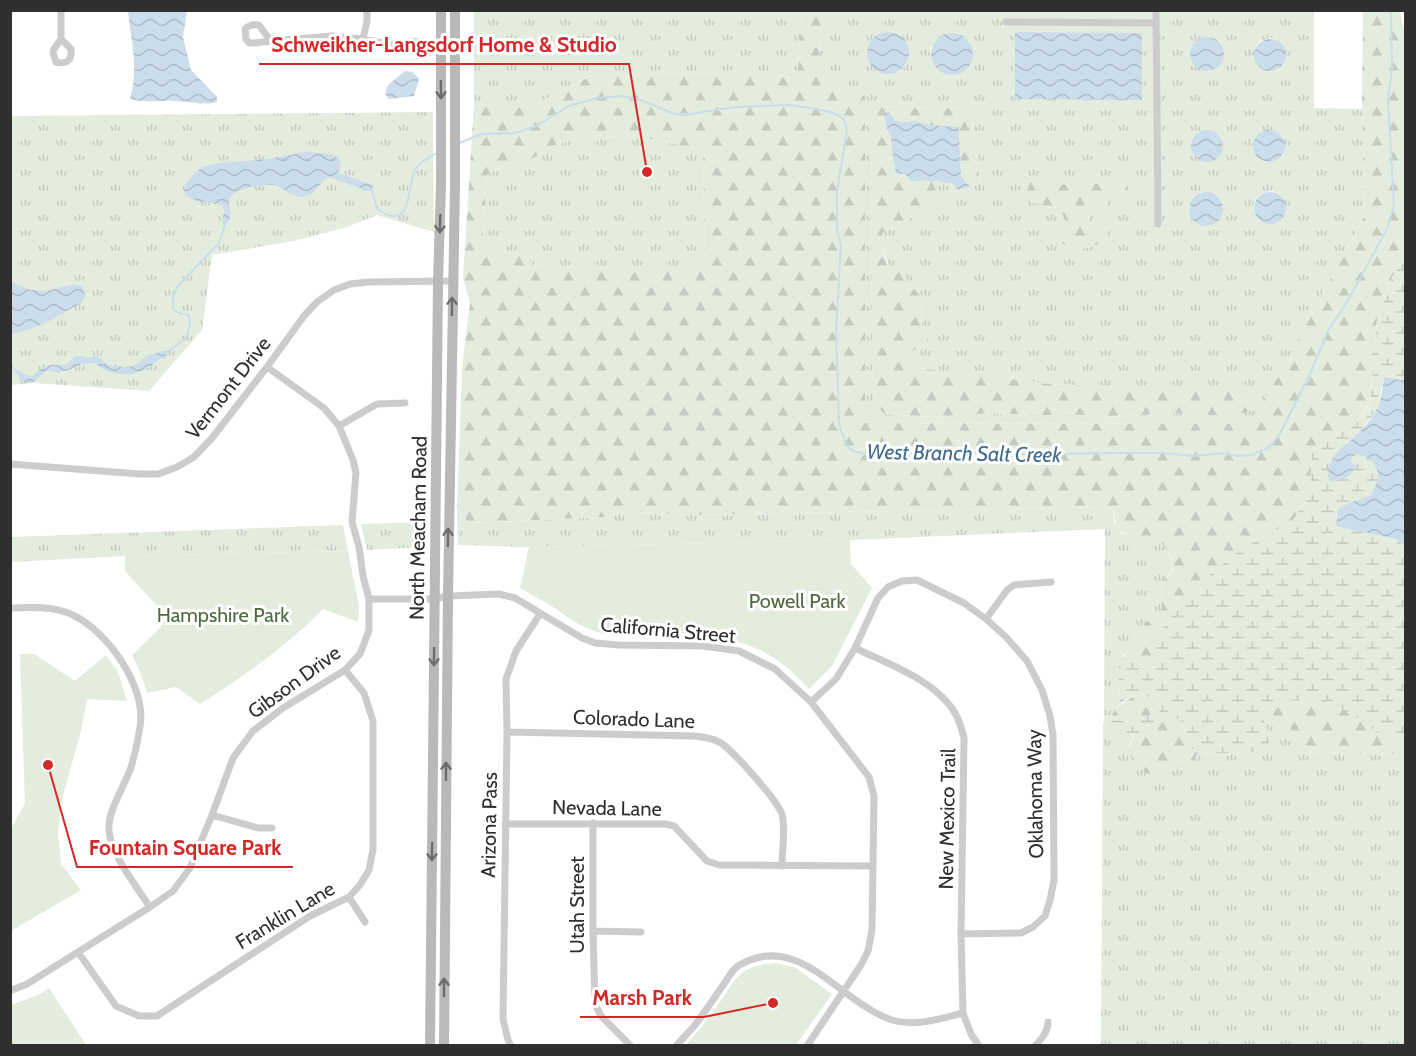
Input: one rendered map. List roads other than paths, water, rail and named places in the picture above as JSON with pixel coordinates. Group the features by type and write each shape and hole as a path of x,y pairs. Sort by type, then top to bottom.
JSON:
{"main road":[{"name":"North Meacham Road","path":"430,1046 438,281 442,136 441,10"},
{"name":"North Meacham Road","path":"444,1046 455,10"}],"street":[{"path":"60,39 61,10"},
{"path":"363,39 367,21 366,10"},
{"path":"1156,10 1158,224"},
{"path":"1006,22 1156,23"},
{"path":"272,41 332,36 363,39 393,45 400,50 428,53 441,48 455,47"},
{"path":"393,45 400,42 428,42 441,48"},
{"name":"Vermont Drive","path":"10,464 140,474 159,474 168,471 194,457 213,438 316,302 334,290 350,284 452,281"},
{"name":"Gibson Drive","path":"10,992 27,984 173,891 190,868 233,758 253,731 283,708 345,670 360,654 369,630 369,599 352,522 356,472 353,460 339,426 324,408 267,367"},
{"path":"339,426 377,404 405,403"},
{"name":"Oklahoma Way","path":"855,648 878,598 888,587 902,581 917,580 964,603 986,619 1006,637 1027,662 1042,690 1053,735 1054,880 1046,916 1021,933 961,934"},
{"path":"986,619 1007,590 1014,585 1051,582"},
{"name":"California Street","path":"369,599 435,599 448,596 499,594 515,598 582,638 596,643 703,646 739,651 775,669 811,702 869,777 873,796 873,866 872,930 868,951 807,1046"},
{"path":"10,608 49,608 73,615 100,634 127,668 138,697 141,723 131,767 112,811 109,830 114,850 150,907"},
{"name":"Arizona Pass","path":"511,1046 503,1019 506,679 516,651 540,614"},
{"path":"811,702 836,679 855,648"},
{"name":"New Mexico Trail","path":"855,648 911,675 941,695 956,715 964,738 961,934 963,1013"},
{"name":"Franklin Lane","path":"78,952 116,1006 139,1016 157,1016 310,916 349,897 369,870 372,849 374,741 373,720 364,693 345,670"},
{"name":"Colorado Lane","path":"507,732 694,736 710,738 723,744 753,774 781,813 782,866"},
{"path":"212,815 258,828 272,828"},
{"name":"Utah Street","path":"593,823 595,1004 601,1016 631,1046"},
{"name":"Nevada Lane","path":"505,824 665,824 674,826 680,831 707,861 719,864 873,866"},
{"path":"349,897 365,922"},
{"path":"593,931 641,932"},
{"path":"676,1046 694,1026 735,967 757,958 777,956 811,967 843,991 891,1020 926,1023 963,1013 971,1034 979,1046"},
{"path":"1035,1046 1046,1033 1048,1022"}],"water":[{"path":"1142,10 1142,12 1015,12"},
{"path":"128,11 187,11 183,37 191,70 217,97 217,102 130,99 134,65"},
{"path":"888,32 903,38 909,53 903,68 888,74 873,68 867,53 873,38"},
{"path":"1015,32 1142,33 1142,100 1015,99"},
{"path":"952,33 960,34 967,39 972,46 972,62 967,69 960,74 952,75 944,74 937,69 932,62 931,54 932,46 937,39 944,34"},
{"path":"1207,37 1219,42 1224,54 1219,66 1207,71 1195,66 1190,54 1195,42"},
{"path":"1270,39 1282,43 1286,55 1282,67 1270,71 1258,67 1254,55 1258,43"},
{"path":"405,71 413,72 419,79 414,96 389,99 385,94 388,85"},
{"path":"889,112 894,120 902,122 915,121 931,125 959,127 961,176 970,187 958,190 952,183 937,180 912,182 905,174 896,174 891,137 884,114"},
{"path":"1207,130 1218,135 1223,146 1218,157 1207,162 1196,157 1191,146 1196,135"},
{"path":"1269,130 1281,134 1285,146 1281,158 1269,162 1257,158 1253,146 1257,134"},
{"path":"306,152 324,153 339,158 341,164 338,173 374,186 368,191 328,177 313,192 303,197 295,196 273,185 247,188 236,192 230,198 230,216 226,225 222,223 225,211 222,205 194,200 184,193 184,188 190,178 206,166"},
{"path":"1206,192 1218,197 1223,209 1218,221 1206,226 1194,221 1189,209 1194,197"},
{"path":"1270,192 1282,196 1286,208 1282,220 1270,224 1258,220 1254,208 1258,196"},
{"path":"11,280 27,289 40,291 77,285 83,287 85,296 81,303 45,323 13,333 11,332"},
{"path":"164,351 167,358 132,374 106,371 95,363 81,364 58,373 48,370 32,383 21,382 17,374 19,371 31,377 47,366 66,365 76,356 98,357 110,366 132,366 148,355"},
{"path":"1384,377 1405,379 1405,546 1395,539 1336,526 1338,509 1371,495 1378,475 1372,461 1363,456 1353,456 1351,462 1356,466 1351,474 1343,479 1330,481 1328,473 1332,460 1340,449 1371,419 1381,398"}],"waterway":[{"name":"West Branch Salt Creek","path":"459,143 482,134 522,131 536,126 569,106 597,98 622,96 643,101 675,114 735,107 790,105 838,115 844,120 847,131 837,191 837,230 841,245 836,330 839,425 847,446 853,451 865,454 917,453 949,456 963,452 1252,455 1266,449 1281,432 1329,329 1346,304 1387,229 1394,206 1388,97 1392,70 1391,10"},
{"name":"West Branch Salt Creek","path":"370,189 379,210 390,216 398,215 406,206 415,170 422,162 437,153"},
{"name":"West Branch Salt Creek","path":"163,354 180,343 189,329 189,315 181,314 173,309 173,298 177,287 216,246 226,222"},
{"name":"West Branch Salt Creek","path":"10,366 20,374"}],"place":[{"name":"Schweikher-Langsdorf Home & Studio","path":"647,172"},
{"name":"Fountain Square Park","path":"48,765"},
{"name":"Marsh Park","path":"773,1003"}],"park label":[{"name":"Powell Park","path":"797,601"},
{"name":"Hampshire Park","path":"223,615"}]}
